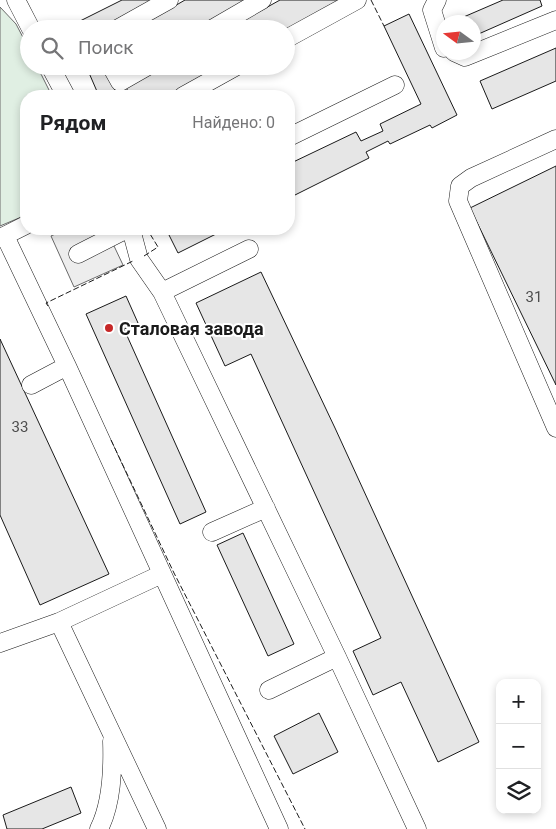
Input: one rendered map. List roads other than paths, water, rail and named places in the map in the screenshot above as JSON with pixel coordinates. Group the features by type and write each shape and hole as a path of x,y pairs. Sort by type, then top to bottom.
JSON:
{"lane":[{"path":"16,0 26,20"},
{"path":"133,20 169,0"},
{"path":"228,20 262,0"},
{"path":"295,34 357,0"},
{"path":"436,23 432,10 437,0"},
{"path":"481,50 556,20"},
{"path":"55,75 63,90"},
{"path":"116,75 123,89 138,75"},
{"path":"194,90 221,75"},
{"path":"295,134 395,85"},
{"path":"556,139 471,178 460,186 458,201 556,428"},
{"path":"20,228 2,237 68,366 279,829"},
{"path":"78,254 117,235"},
{"path":"131,235 139,259 162,292 338,657 417,829"},
{"path":"162,292 249,249"},
{"path":"31,385 68,366"},
{"path":"212,532 266,508"},
{"path":"1,640 59,622 162,574"},
{"path":"59,622 157,829"},
{"path":"269,690 338,657"},
{"path":"99,829 109,799 113,756 112,735"}],"place":[{"name":"Сталовая завода","path":"109,328"}]}
